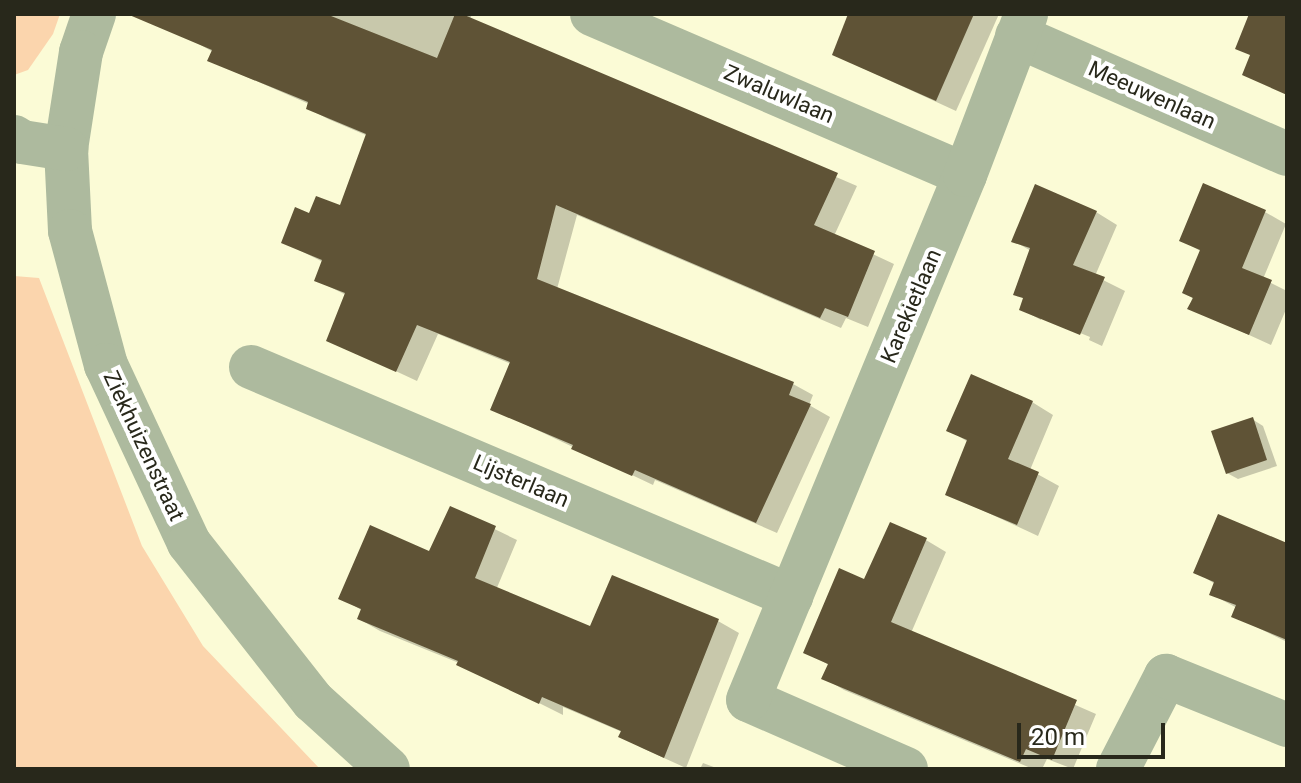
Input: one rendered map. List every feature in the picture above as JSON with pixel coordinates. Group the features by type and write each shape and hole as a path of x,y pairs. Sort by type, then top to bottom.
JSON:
{"street":[{"name":"Zwaluwlaan","path":"592,14 965,175"},
{"name":"Karekietlaan","path":"906,769 748,700 965,175 1022,25"},
{"name":"Meeuwenlaan","path":"1022,25 1287,154"},
{"name":"Ziekhuizenstraat","path":"87,33 66,149 70,231 106,365 189,543 313,701 388,769"},
{"path":"14,137 22,142 66,149"},
{"name":"Lijsterlaan","path":"251,367 791,596"},
{"path":"1118,769 1166,676 1287,725"}],"shaded area":[{"path":"14,14 60,14 53,34 28,70 14,75"},
{"path":"14,276 39,278 142,546 203,646 320,769 14,769"}],"building":[{"path":"127,14 326,14 437,58 455,14 462,14 838,173 814,225 875,251 848,317 825,308 820,318 556,205 537,279 794,382 789,395 811,404 756,523 635,470 632,476 571,449 573,445 490,410 510,362 417,325 396,372 326,341 345,293 314,281 322,260 281,243 295,207 309,213 316,196 340,205 366,134 306,109 308,102 207,61 212,50"},
{"path":"848,14 974,14 936,101 832,55"},
{"path":"1249,14 1287,14 1287,95 1242,75 1250,55 1235,49"},
{"path":"1203,183 1266,210 1242,268 1272,280 1249,335 1187,309 1193,298 1182,293 1200,250 1179,241"},
{"path":"1035,184 1097,211 1073,265 1105,277 1080,335 1019,310 1023,298 1013,295 1030,248 1011,242"},
{"path":"971,374 1033,401 1008,459 1039,472 1017,525 945,495 967,440 946,431"},
{"path":"1253,417 1267,460 1226,474 1211,431"},
{"path":"450,506 496,526 475,578 590,626 612,575 719,619 664,758 618,737 621,731 542,697 539,704 456,665 458,661 357,619 361,609 338,599 370,525 429,551"},
{"path":"1218,514 1287,543 1287,640 1231,617 1236,605 1209,595 1214,582 1193,573"},
{"path":"890,522 927,538 891,622 1077,700 1052,760 1026,749 1020,762 821,679 828,664 803,653 839,568 864,579"}]}
